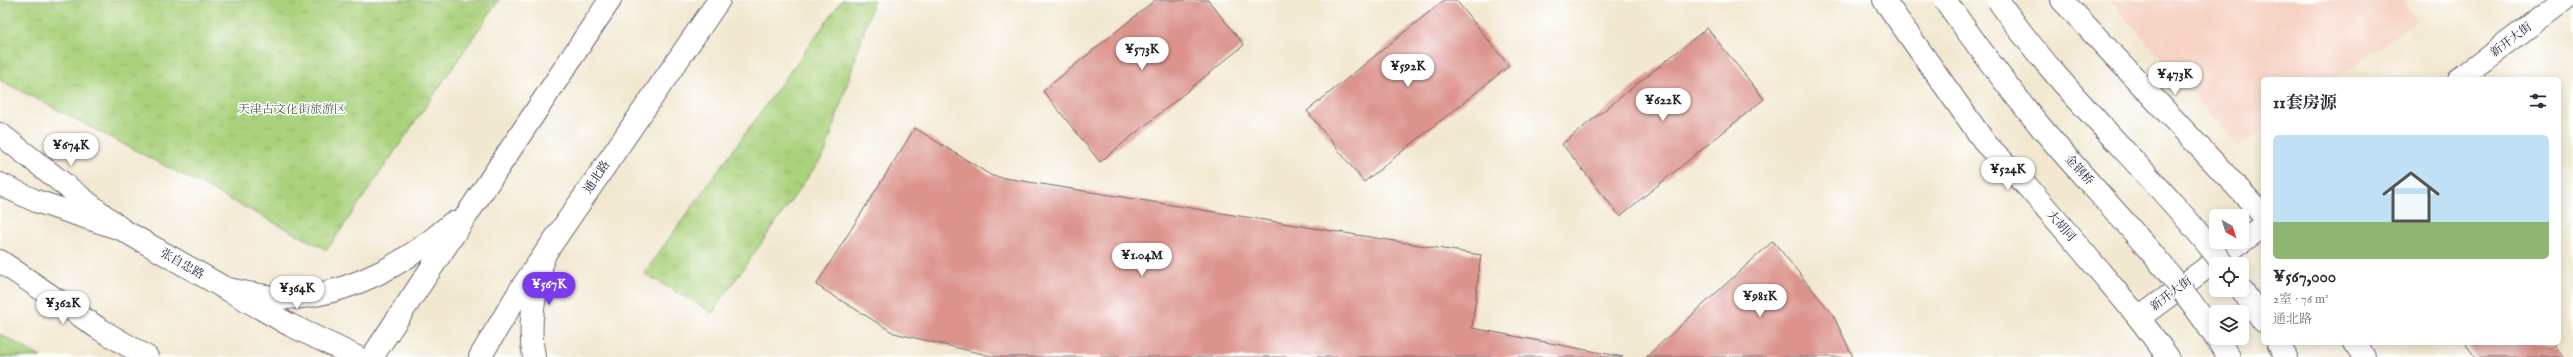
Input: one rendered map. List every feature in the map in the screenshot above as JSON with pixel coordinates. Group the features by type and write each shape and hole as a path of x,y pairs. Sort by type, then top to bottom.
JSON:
{"main road":[{"path":"372,357 471,206 610,0"},
{"name":"通北路","path":"480,357 522,287 719,0"},
{"name":"大胡同","path":"1884,0 1986,144 2027,186 2139,318 2168,357"},
{"name":"金钢桥","path":"1945,0 1993,68 2040,126 2143,241 2209,329"},
{"path":"1998,0 2039,56 2108,134 2196,229 2217,257"},
{"path":"2062,0 2261,213"},
{"name":"新开大街","path":"2462,77 2564,0"},
{"path":"0,134 121,229"},
{"name":"张自忠路","path":"0,184 36,201 121,229 290,325 357,357"},
{"path":"224,288 262,296 301,297 336,291 372,277 408,257 439,235 471,206"},
{"name":"新开大街","path":"2249,237 2261,228"},
{"name":"新开大街","path":"2139,318 2233,249"},
{"path":"534,357 531,341 532,308 544,255"},
{"path":"0,261 98,328 147,357"},
{"path":"2247,297 2261,318"},
{"name":"金钢桥","path":"2221,345 2229,357"},
{"path":"2279,345 2286,357"},
{"path":"2356,345 2364,357"}],"shaded area":[{"path":"2110,0 2404,0 2417,21 2338,77 2261,77 2261,131 2239,147"}],"green space":[{"name":"天津古文化街旅游区","path":"0,0 499,0 327,250 0,80"},
{"path":"842,0 874,0 825,153 712,313 644,273"},
{"path":"0,334 41,357 0,357"}],"building":[{"path":"1155,0 1208,0 1244,45 1100,162 1043,91"},
{"path":"1444,0 1456,0 1509,66 1364,182 1307,111"},
{"path":"1707,28 1764,99 1620,216 1562,144"},
{"path":"915,128 992,176 1481,255 1472,328 1623,357 996,357 894,333 816,285"},
{"path":"1773,241 1833,315 1853,357 1646,357"},
{"path":"2466,345 2554,345 2563,357 2475,357"}]}
